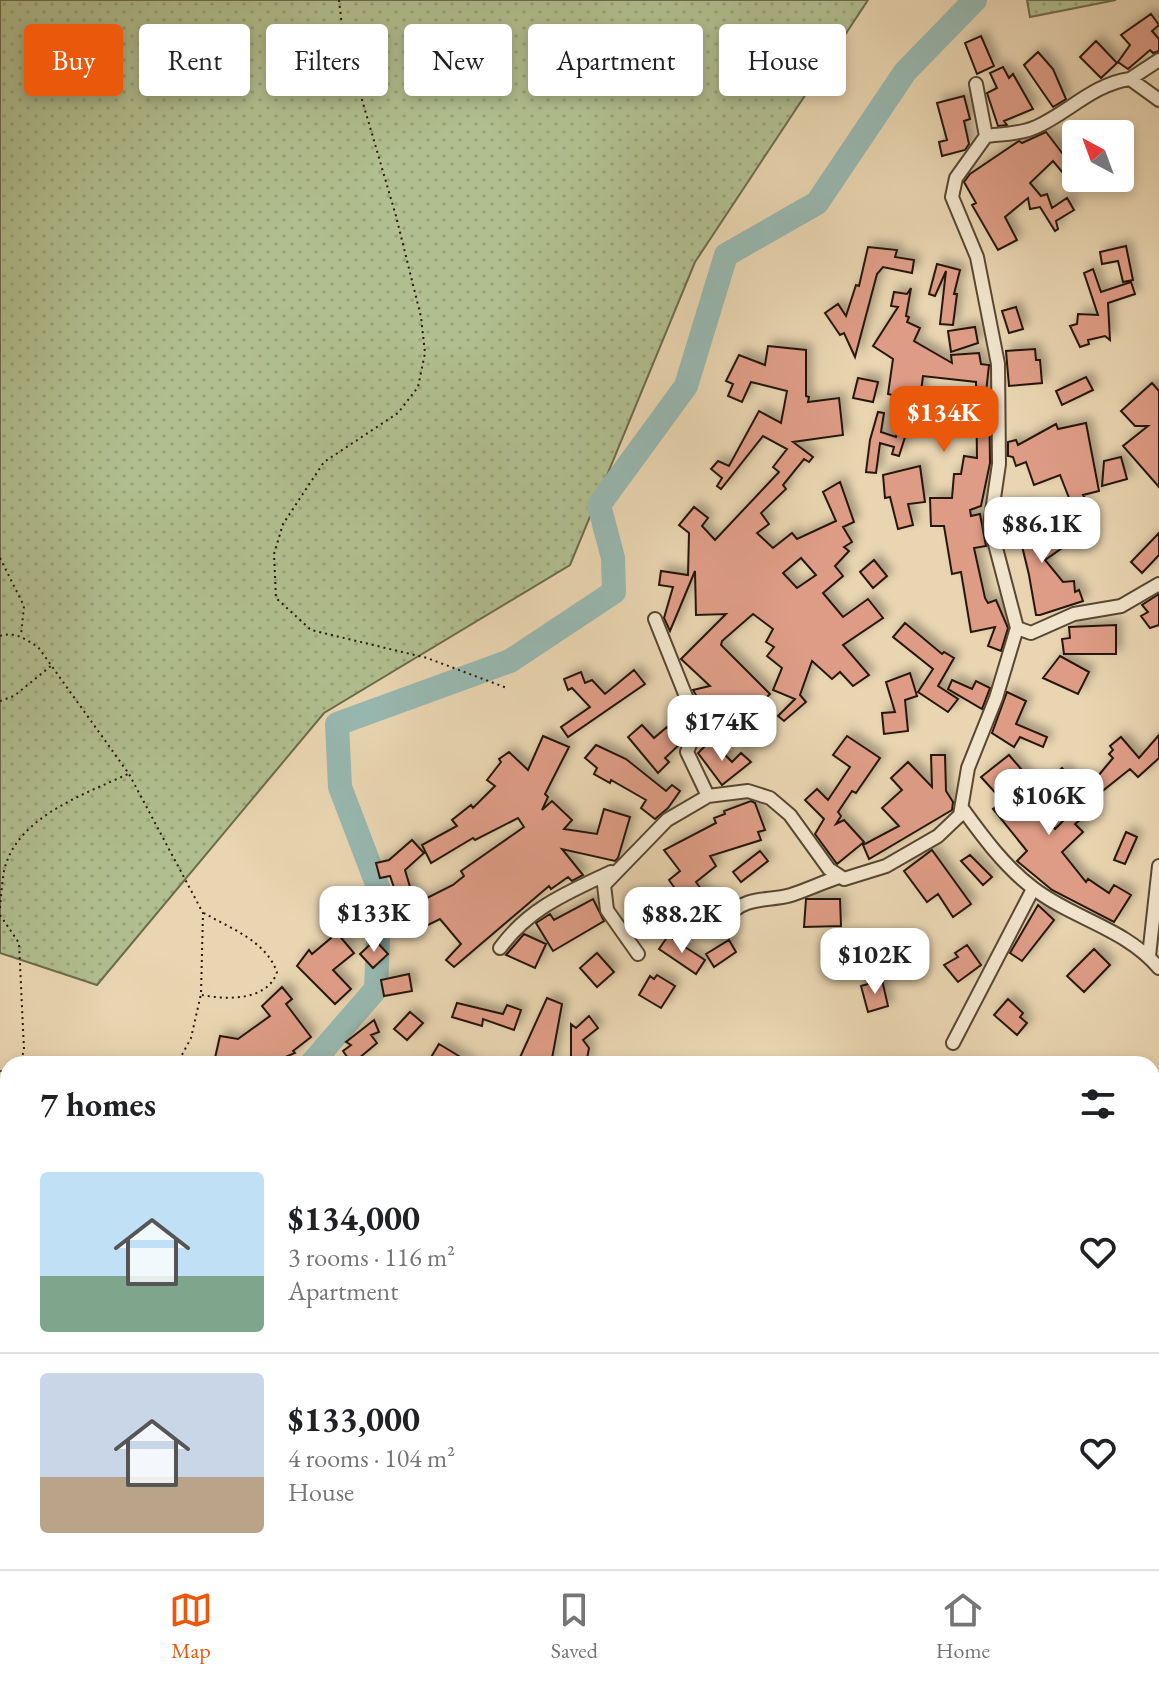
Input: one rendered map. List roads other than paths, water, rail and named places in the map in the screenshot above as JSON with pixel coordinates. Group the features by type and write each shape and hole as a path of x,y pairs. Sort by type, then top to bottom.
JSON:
{"street":[{"path":"986,136 1033,129 1093,92 1130,79 1159,60"},
{"path":"1130,79 1159,100"},
{"path":"727,917 742,903 788,896 839,877 862,876 886,866 938,836 956,819 962,808 968,768 996,698 1017,628 990,525 999,464 998,364 977,257 952,197 956,178 986,136 985,118 976,84"},
{"path":"1017,628 1031,633 1074,614 1109,610 1159,584"},
{"path":"655,619 693,711 696,726 687,752 708,796"},
{"path":"638,954 604,902 604,885 667,820 708,796 748,791 770,798 790,815 829,869 839,877"},
{"path":"962,808 1004,861 1033,889 1115,932 1149,956 1159,968"},
{"path":"1149,956 1159,866"},
{"path":"500,948 514,929 539,907 617,869"},
{"path":"953,1043 1033,889"}],"waterway":[{"path":"318,1056 376,989 380,892 340,787 337,724 510,661 614,592 613,558 599,505 686,386 726,255 817,203 905,72 975,0"}]}
